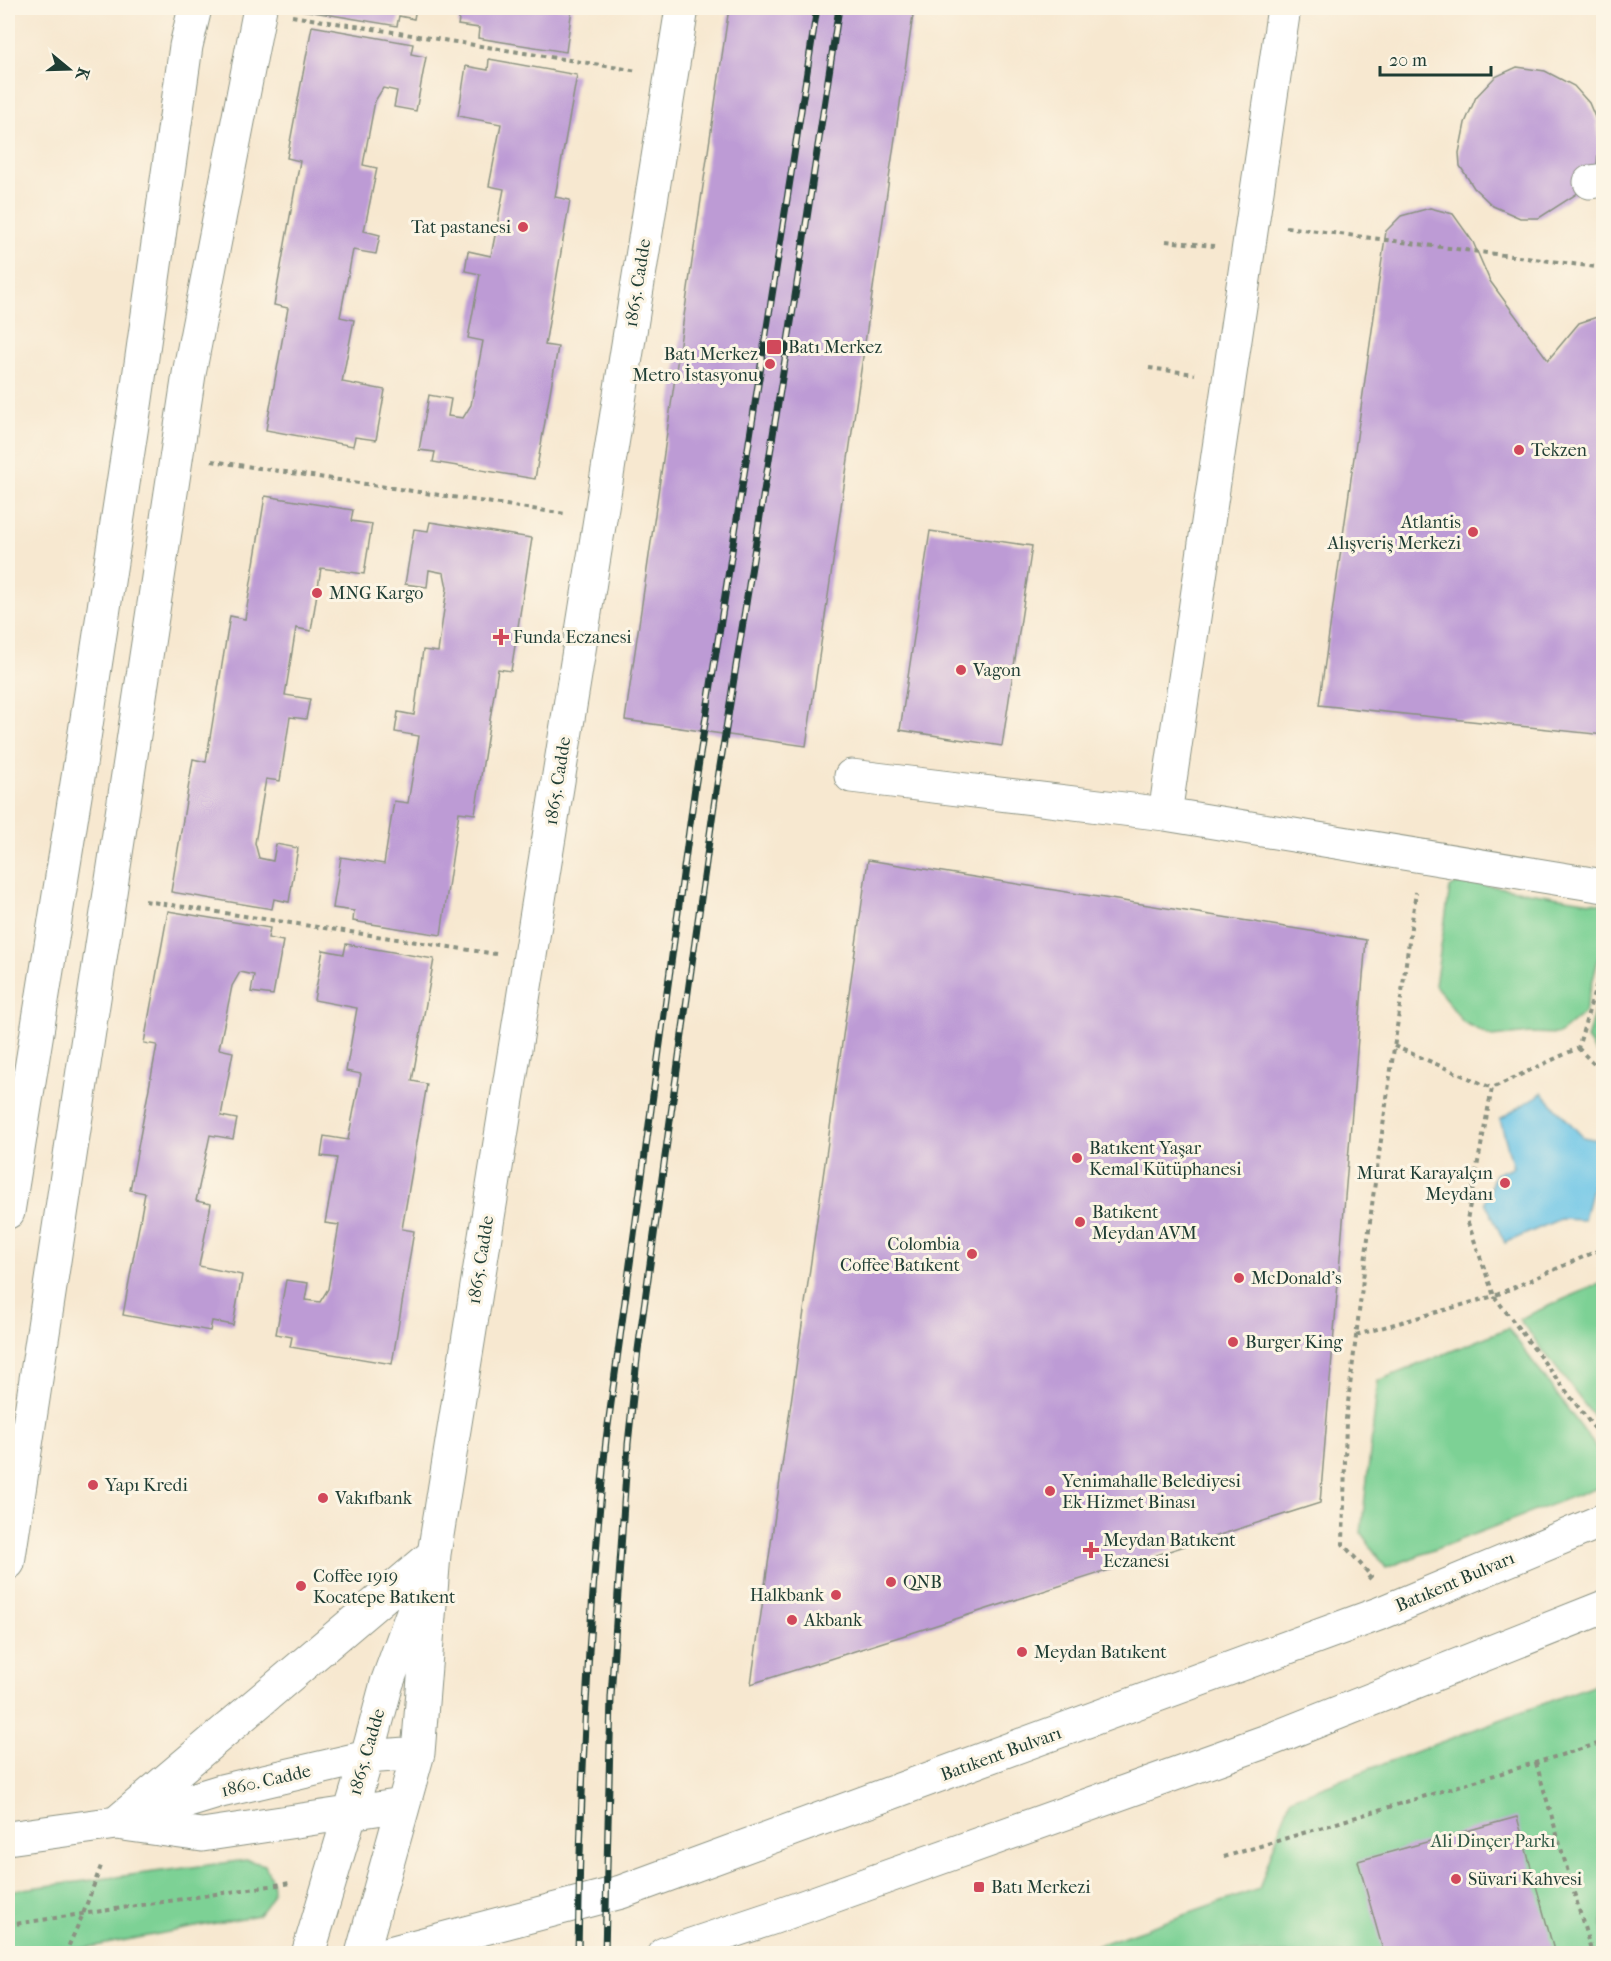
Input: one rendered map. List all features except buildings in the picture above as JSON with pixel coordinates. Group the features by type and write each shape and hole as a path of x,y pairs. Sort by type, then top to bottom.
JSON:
{"street":[{"path":"8,1212 138,387 186,46 195,8"},
{"name":"1865. Cadde","path":"362,1953 418,1753 434,1554 682,8"},
{"path":"1165,814 1284,8"},
{"path":"8,1563 189,374 260,9"},
{"path":"851,776 1165,814 1604,886"},
{"name":"Batıkent Bulvarı","path":"386,1953 467,1934 621,1892 1381,1613 1604,1520"},
{"path":"116,1823 434,1554"},
{"name":"1865. Cadde","path":"308,1953 390,1673 434,1554"},
{"path":"664,1953 772,1918 1267,1741 1604,1607"},
{"name":"1860. Cadde","path":"8,1838 116,1823 220,1791 367,1757 418,1753"},
{"name":"1860. Cadde","path":"116,1823 202,1835 403,1805"}],"path":[{"path":"260,9 671,76"},
{"path":"1315,230 1604,268"},
{"path":"1166,241 1248,249"},
{"path":"1149,368 1229,378"},
{"path":"177,455 600,519"},
{"path":"1362,1583 1371,1576 1342,1544 1346,1419 1420,856"},
{"path":"110,896 530,959"},
{"path":"1394,1046 1492,1089 1578,1048 1604,959"},
{"path":"1578,1048 1604,1074"},
{"path":"1492,1089 1467,1220 1494,1296 1604,1441"},
{"path":"1356,1335 1494,1296 1604,1248"},
{"path":"1224,1857 1604,1742"},
{"path":"1536,1763 1592,1953"},
{"path":"65,1953 101,1866"},
{"path":"8,1925 290,1883"}],"green space":[{"path":"1460,881 1603,904 1603,940 1585,1012 1559,1034 1530,1033 1492,1037 1463,1022 1435,985 1450,888"},
{"path":"1603,980 1603,1059 1587,1039"},
{"path":"1603,1282 1603,1429 1519,1319"},
{"path":"1508,1328 1603,1457 1603,1485 1386,1568 1361,1533 1378,1381"},
{"name":"Ali Dinçer Parkı","path":"1603,1681 1603,1953 1073,1954 1259,1889 1290,1799"},
{"path":"246,1860 265,1865 272,1880 271,1896 258,1915 59,1953 8,1953 8,1891"}],"water":[{"path":"1542,1093 1583,1137 1603,1141 1603,1144 1584,1220 1560,1219 1505,1243 1485,1202 1495,1174 1513,1167 1500,1119"}],"railway":[{"path":"578,1954 586,1697 606,1440 695,787 817,8"},
{"path":"605,1954 611,1697 628,1444 638,1350 716,791 839,8"}],"place":[{"name":"Tat pastanesi","path":"523,227"},
{"name":"Batı Merkez","path":"774,347"},
{"name":"Batı Merkez Metro İstasyonu","path":"770,364"},
{"name":"Tekzen","path":"1519,450"},
{"name":"Atlantis Alışveriş Merkezi","path":"1473,532"},
{"name":"MNG Kargo","path":"317,593"},
{"name":"Funda Eczanesi","path":"501,637"},
{"name":"Vagon","path":"961,670"},
{"name":"Batıkent Yaşar Kemal Kütüphanesi","path":"1077,1158"},
{"name":"Murat Karayalçın Meydanı","path":"1505,1183"},
{"name":"Batıkent Meydan AVM","path":"1080,1222"},
{"name":"Colombia Coffee Batıkent","path":"972,1254"},
{"name":"McDonald's","path":"1239,1278"},
{"name":"Burger King","path":"1233,1342"},
{"name":"Yapı Kredi","path":"93,1485"},
{"name":"Yenimahalle Belediyesi Ek Hizmet Binası","path":"1050,1491"},
{"name":"Vakıfbank","path":"323,1498"},
{"name":"Meydan Batıkent Eczanesi","path":"1091,1550"},
{"name":"QNB","path":"891,1582"},
{"name":"Coffee 1919 Kocatepe Batıkent","path":"301,1586"},
{"name":"Halkbank","path":"836,1595"},
{"name":"Akbank","path":"792,1620"},
{"name":"Meydan Batıkent","path":"1022,1652"},
{"name":"Süvari Kahvesi","path":"1456,1879"},
{"name":"Batı Merkezi","path":"979,1887"}]}
